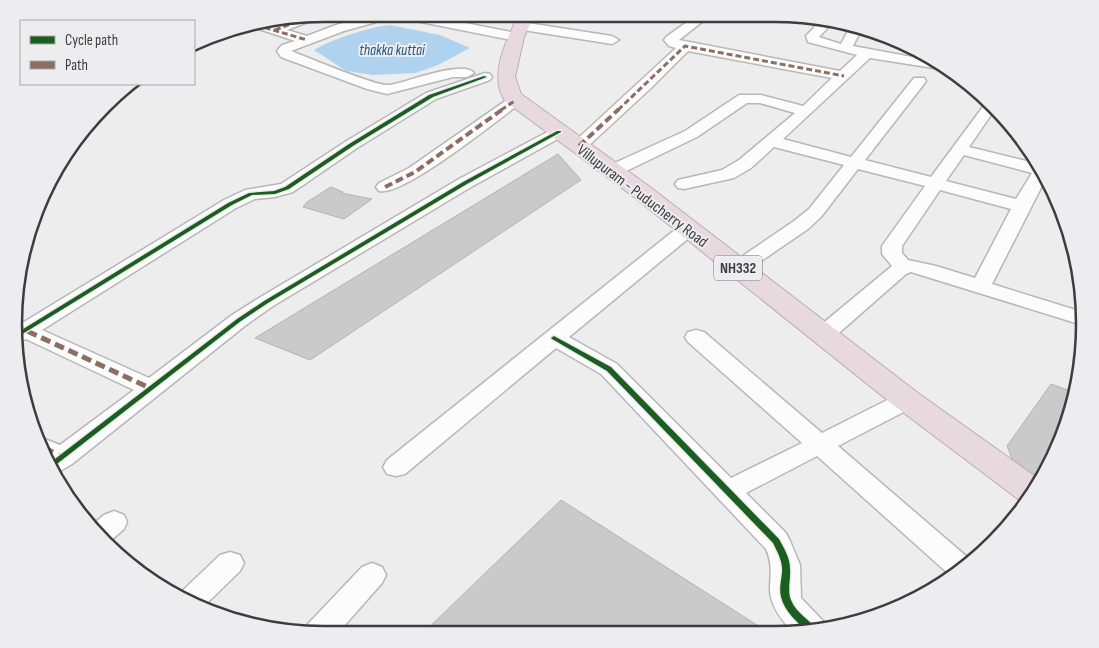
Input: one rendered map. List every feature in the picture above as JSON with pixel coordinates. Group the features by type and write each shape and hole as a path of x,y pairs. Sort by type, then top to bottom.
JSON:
{"highway":[{"path":"495,77 522,26"},
{"name":"Villupuram - Puducherry Road","path":"495,77 512,97 612,170 907,400 1028,489"}],"street":[{"path":"357,23 307,40 284,51 286,54 301,60 380,89 398,88 453,73 495,77"},
{"path":"489,23 522,26 612,40"},
{"path":"694,23 671,40 685,46 844,76"},
{"path":"275,30 289,25"},
{"path":"822,26 812,36 813,40 845,49 928,64"},
{"path":"267,28 307,40"},
{"path":"845,49 853,33"},
{"path":"54,456 152,389 239,320 266,302 465,183 569,139 646,85 685,46"},
{"path":"889,57 895,48"},
{"path":"684,184 728,174 745,164 806,111 867,53"},
{"path":"22,328 230,204 251,194 275,192 287,188 431,96 495,77"},
{"path":"738,268 809,219 824,203 919,81"},
{"path":"612,170 691,134 744,98 761,99 806,111"},
{"path":"385,187 415,172 516,100"},
{"path":"904,267 892,254 892,246 987,110"},
{"path":"771,141 1021,206"},
{"path":"958,149 1034,169"},
{"path":"980,287 1038,177"},
{"path":"396,467 688,229"},
{"path":"824,334 904,267 909,266 930,270 1076,317"},
{"path":"22,332 152,389"},
{"path":"696,337 957,564"},
{"path":"554,338 609,369 776,541 784,556 786,601 805,624"},
{"path":"728,491 907,400"},
{"path":"195,596 230,563"},
{"path":"325,626 372,575"}],"water":[{"name":"thakka kuttai","path":"390,25 440,35 470,48 438,65 416,73 373,75 346,71 314,50 351,34"}],"building":[{"path":"558,154 581,180 310,360 255,338"},
{"path":"331,187 343,192 341,193 372,199 344,219 303,207 307,202"},
{"path":"1051,384 1069,390 1054,439 1035,477 1013,461 1007,446"},
{"path":"561,500 758,626 430,626"}],"marked path":[{"path":"275,30 289,25"},
{"path":"266,28 307,40"},
{"path":"579,146 646,85 685,46 844,76"},
{"path":"385,187 415,172 516,100"},
{"path":"22,329 152,389"},
{"path":"51,452 63,458"}],"cycle path":[{"path":"22,332 230,204 251,194 275,192 287,188 351,145 431,96 485,77"},
{"path":"56,462 239,320 266,302 465,183 559,132"},
{"path":"554,338 609,369 776,541 786,565 785,591 787,601 795,614 805,624"}]}
